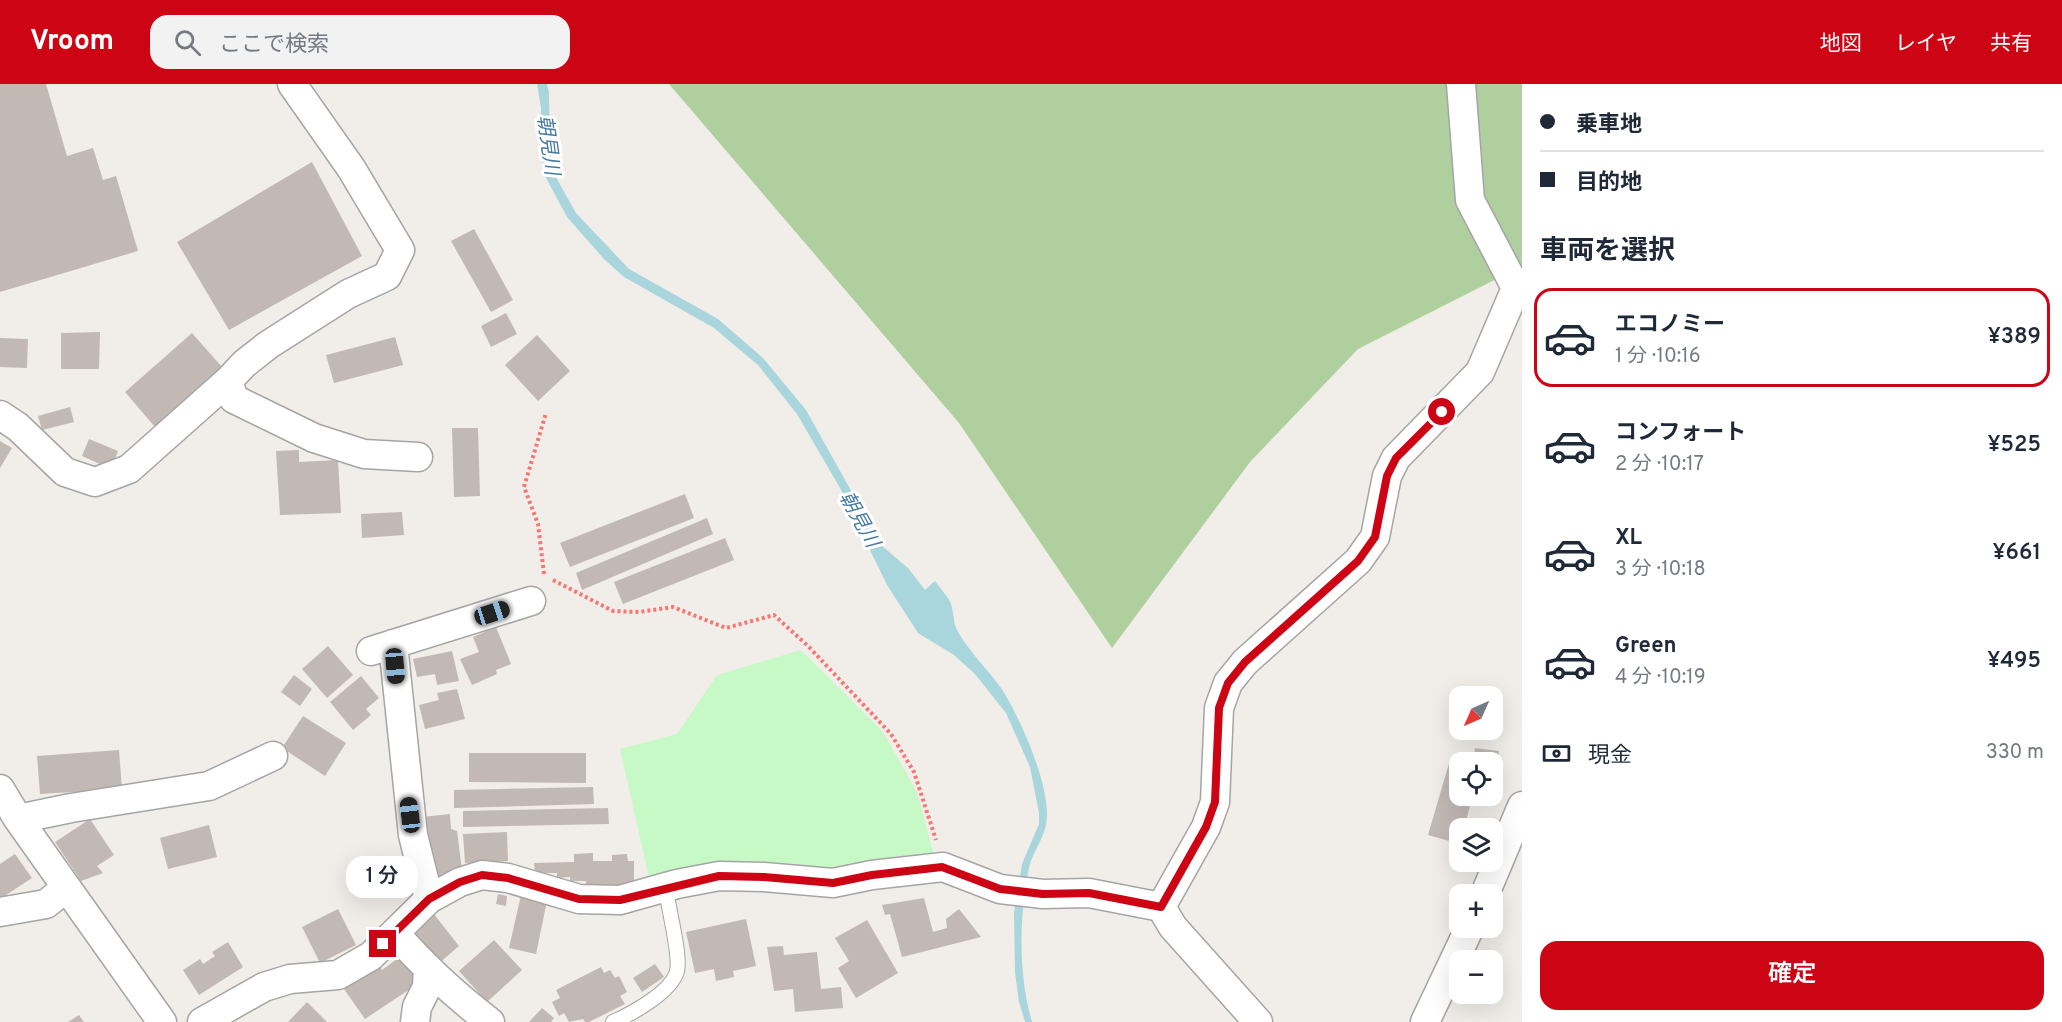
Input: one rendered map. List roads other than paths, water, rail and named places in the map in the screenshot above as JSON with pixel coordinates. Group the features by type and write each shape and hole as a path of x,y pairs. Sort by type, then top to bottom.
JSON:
{"street":[{"path":"0,415 18,427 65,472 95,482 129,469 268,345 348,294 387,276 400,250 351,168 292,84"},
{"path":"1161,907 1206,827 1215,802 1219,708 1228,683 1245,662 1358,561 1375,537 1387,476 1396,458 1480,372 1519,290 1470,200 1461,84"},
{"path":"228,381 234,399 314,438 364,454 418,457"},
{"path":"429,899 413,835 382,648 531,601"},
{"path":"18,819 71,808 209,786 273,756"},
{"path":"0,789 18,819 162,1022"},
{"path":"1489,884 1522,806"},
{"path":"202,1022 264,987 290,979 338,975 371,956 429,899 460,882 482,875 508,878 579,899 620,900 719,876 833,883 872,875 942,867 1000,889 1043,894 1089,893 1161,907 1173,927 1258,1022"},
{"path":"0,912 46,904 66,888"},
{"path":"395,933 463,1001 490,1022"},
{"path":"1425,1022 1465,938"},
{"path":"416,1022 417,1007 427,987 428,968"}],"lane":[{"path":"613,1022 650,1002 677,973 678,960 666,889"}],"water":[{"name":"朝見川","path":"537,84 547,84 549,92 550,152 553,172 576,213 629,269 718,319 763,358 806,410 882,546 908,568 925,590 935,581 950,601 954,621 961,638 1009,701 1040,774 1047,810 1045,831 1029,868 1023,906 1022,965 1027,1004 1032,1022 1025,1022 1019,1002 1015,972 1014,913 1022,864 1039,824 1039,813 1030,767 1006,713 975,674 954,655 918,633 887,585 840,488 797,414 758,365 714,328 624,277 604,259 567,217 545,176 540,154 541,108"}]}
